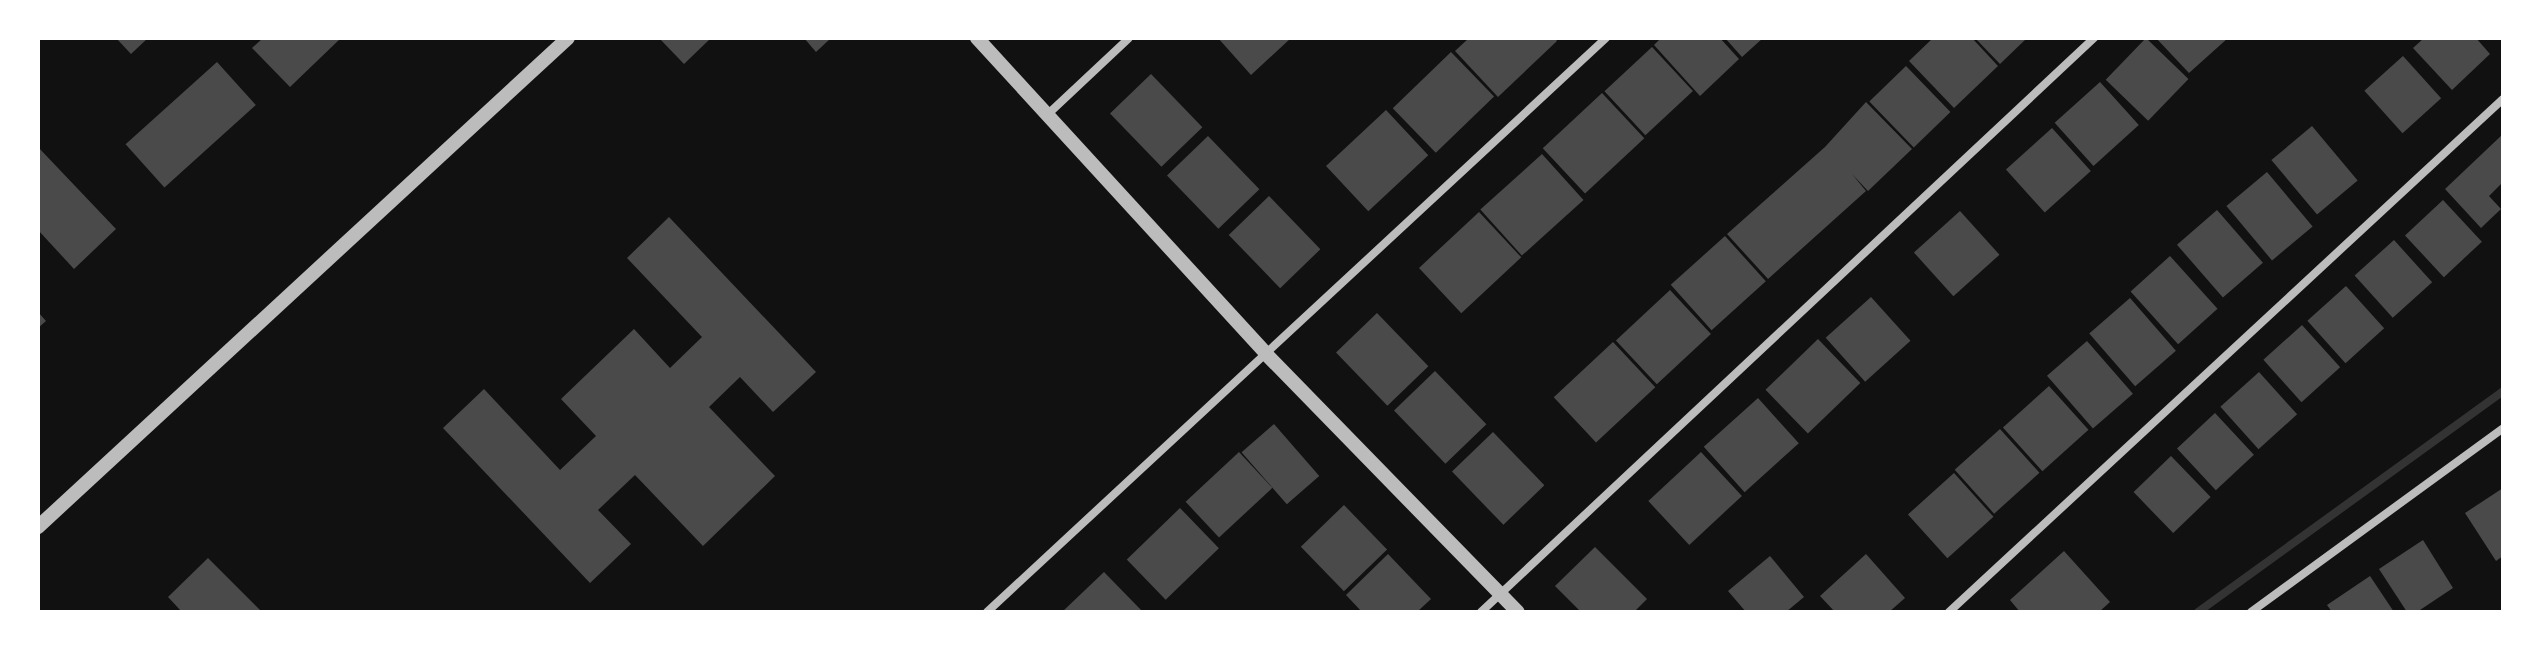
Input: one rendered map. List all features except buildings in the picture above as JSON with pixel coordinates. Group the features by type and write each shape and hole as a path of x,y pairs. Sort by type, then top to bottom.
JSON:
{"street":[{"path":"38,527 568,38"},
{"path":"977,38 1267,355 1518,612"},
{"path":"1047,115 1129,38"},
{"path":"987,612 1606,38"},
{"path":"1481,612 2094,38"},
{"path":"1949,612 2503,99"},
{"path":"2251,612 2503,428"}],"waterway":[{"path":"2198,612 2503,391"}]}
